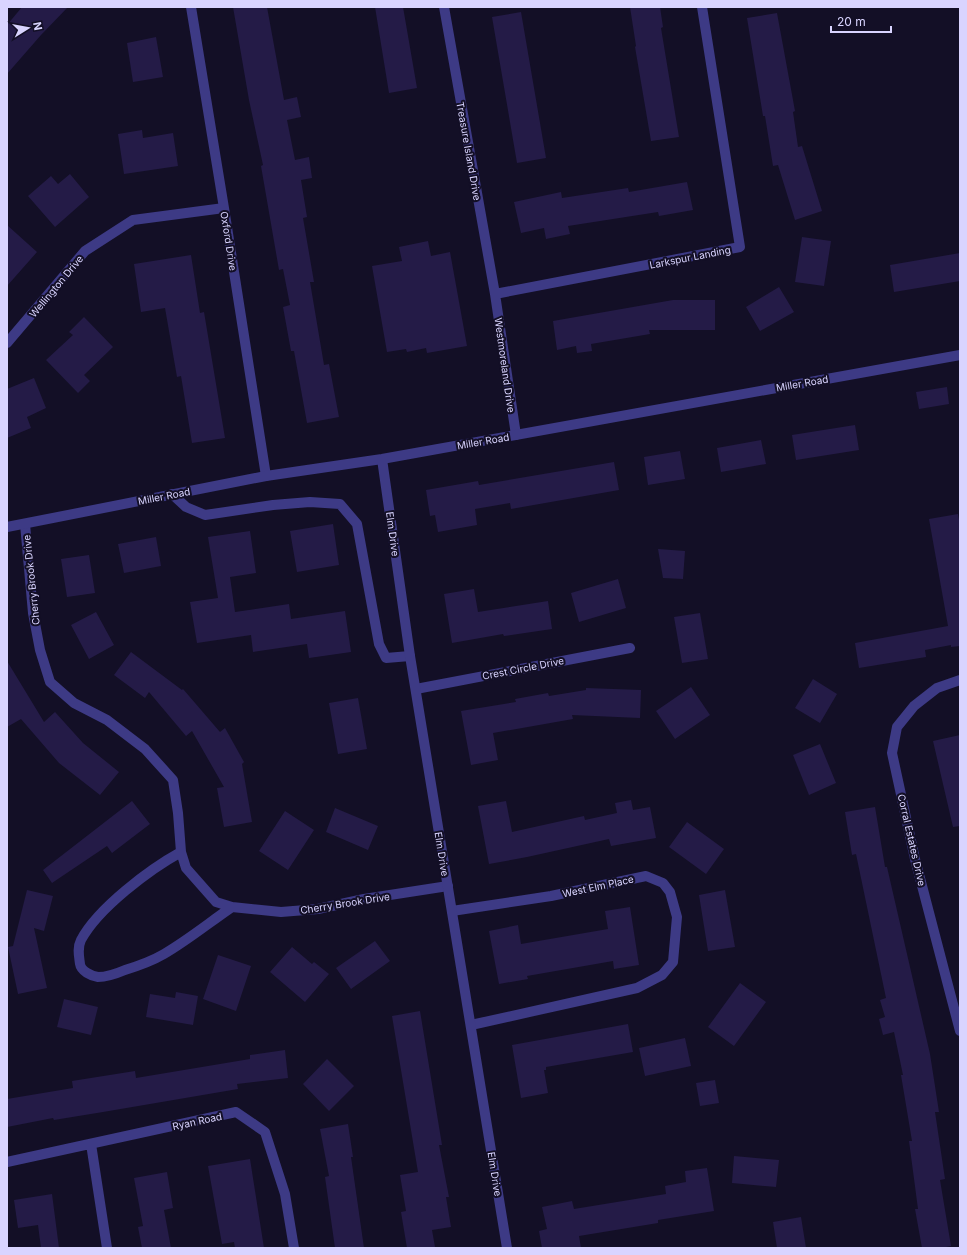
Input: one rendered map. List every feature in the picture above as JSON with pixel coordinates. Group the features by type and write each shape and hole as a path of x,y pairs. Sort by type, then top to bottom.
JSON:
{"street":[{"name":"Oxford Drive","path":"191,7 266,476"},
{"name":"Treasure Island Drive","path":"444,7 495,294"},
{"name":"Larkspur Landing","path":"495,294 740,248 702,7"},
{"name":"Wellington Drive","path":"7,343 85,251 133,220 224,208"},
{"name":"Westmoreland Drive","path":"495,294 516,435"},
{"name":"Miller Road","path":"7,527 266,476 382,460 960,355"},
{"name":"Elm Drive","path":"382,460 410,656 507,1248"},
{"path":"172,494 186,508 205,515 273,505 310,502 340,504 357,524 379,644 386,658 410,656"},
{"name":"Cherry Brook Drive","path":"25,524 32,613 40,650 50,682 74,703 107,720 145,749 173,780 178,813 181,852 186,868 216,902 232,907 281,912 318,909 364,899 448,886"},
{"name":"Crest Circle Drive","path":"416,689 630,648"},
{"name":"Corral Estates Drive","path":"960,680 937,688 914,706 897,727 892,753 915,859 960,1031"},
{"path":"181,852 161,863 112,903 94,923 81,941 78,952 80,967 87,973 98,977 118,973 140,965 164,954 232,907"},
{"name":"West Elm Place","path":"452,911 551,896 646,876 663,883 670,892 676,917 673,962 662,975 637,988 471,1025"},
{"name":"Ryan Road","path":"7,1162 236,1112 265,1132 285,1194 294,1248"},
{"path":"91,1144 107,1248"}],"building":[{"path":"22,7 68,7 7,74 7,25"},
{"path":"233,7 267,7 284,100 297,97 301,117 287,120 295,160 309,157 312,178 301,180 307,217 303,218 314,282 310,282 324,365 329,364 339,417 307,423 294,351 291,351 283,307 290,305 283,269 279,270 261,166 263,165 249,100"},
{"path":"375,7 403,7 417,88 389,93"},
{"path":"630,7 660,7 663,27 661,28 679,137 651,141 635,47"},
{"path":"521,12 546,158 517,163 492,17"},
{"path":"777,13 795,111 793,112 798,147 802,146 822,211 795,220 778,165 773,166 747,18"},
{"path":"156,37 163,77 133,82 127,43"},
{"path":"142,130 143,138 173,133 178,166 124,174 118,134"},
{"path":"70,174 89,197 55,227 28,196 51,176 58,184"},
{"path":"687,182 693,210 659,216 658,212 568,226 570,234 546,239 544,228 521,233 514,202 561,192 562,198 628,188 629,192"},
{"path":"7,225 37,252 7,286"},
{"path":"802,237 831,241 824,286 795,282"},
{"path":"428,241 431,256 450,252 467,346 427,353 426,348 407,352 406,349 387,352 372,266 402,261 399,247"},
{"path":"960,253 960,281 894,292 890,265"},
{"path":"191,255 200,313 204,312 225,438 192,443 181,376 177,377 165,308 141,312 134,264"},
{"path":"779,287 794,312 760,331 746,307"},
{"path":"673,300 715,300 715,330 649,330 650,334 591,344 592,351 577,353 576,346 557,350 553,321"},
{"path":"84,317 113,347 84,375 90,381 78,393 46,360 73,335 69,332"},
{"path":"34,378 46,408 27,417 31,428 7,438 7,389"},
{"path":"947,387 949,404 919,409 916,392"},
{"path":"855,425 859,450 796,460 792,435"},
{"path":"761,440 766,464 721,472 717,448"},
{"path":"680,451 685,479 648,485 644,457"},
{"path":"614,462 619,490 511,509 510,503 475,509 477,525 438,532 435,515 430,516 426,490 478,481 479,485"},
{"path":"958,514 960,525 960,646 951,647 951,645 925,650 926,657 859,668 855,643 948,626 929,519"},
{"path":"333,524 339,565 297,572 290,531"},
{"path":"250,531 256,573 230,577 235,612 289,604 291,619 345,611 351,652 309,658 307,644 253,652 251,635 197,643 190,602 218,598 208,537"},
{"path":"156,537 161,566 124,573 118,544"},
{"path":"658,549 685,551 683,579 663,578"},
{"path":"89,555 95,593 67,597 61,559"},
{"path":"618,579 626,608 579,622 571,593"},
{"path":"474,589 478,612 548,601 552,629 504,636 503,634 452,643 444,594"},
{"path":"96,612 114,645 89,659 71,625"},
{"path":"700,613 708,659 682,663 674,617"},
{"path":"131,652 182,690 183,689 220,732 225,728 244,762 242,764 252,822 224,827 217,788 224,787 192,731 186,736 149,692 145,698 114,675"},
{"path":"7,661 44,722 55,712 83,743 119,772 100,795 59,763 21,719 7,727"},
{"path":"813,679 837,694 820,723 795,708"},
{"path":"691,687 710,715 675,739 656,711"},
{"path":"586,688 641,690 640,718 572,715 573,719 493,733 498,760 471,765 461,711 516,702 515,699 548,693 549,696 586,690"},
{"path":"358,698 367,749 338,754 329,703"},
{"path":"960,735 960,826 953,827 933,741"},
{"path":"820,744 836,783 809,795 793,755"},
{"path":"631,800 633,810 650,807 656,838 611,846 609,839 489,864 478,806 506,801 512,832 584,816 585,820 617,813 615,803"},
{"path":"132,801 150,824 112,853 107,846 52,883 43,870"},
{"path":"875,807 885,867 887,867 930,1054 939,1112 935,1112 945,1179 940,1180 951,1246 941,1248 922,1248 915,1209 918,1209 909,1141 912,1141 901,1075 903,1075 894,1032 883,1035 879,1019 885,1017 880,1000 886,998 856,854 852,855 845,812"},
{"path":"335,808 378,826 368,850 326,832"},
{"path":"285,811 314,830 288,870 259,851"},
{"path":"687,822 724,849 706,874 669,847"},
{"path":"27,890 53,896 44,931 34,928 47,988 18,994 8,947 13,946"},
{"path":"725,890 735,947 708,951 699,895"},
{"path":"630,907 639,965 614,969 613,961 527,976 528,979 499,984 489,931 518,925 521,944 608,929 605,911"},
{"path":"375,941 390,961 351,989 336,968"},
{"path":"292,947 312,964 314,962 329,974 305,1002 270,972"},
{"path":"218,955 251,966 236,1011 203,999"},
{"path":"740,983 766,1002 734,1046 708,1027"},
{"path":"176,992 198,996 193,1025 146,1017 150,994 175,998"},
{"path":"64,999 98,1007 91,1035 57,1027"},
{"path":"420,1011 442,1145 439,1145 449,1197 446,1197 451,1227 432,1230 435,1247 407,1248 401,1212 406,1211 400,1175 418,1172 392,1016"},
{"path":"628,1024 633,1052 546,1067 546,1070 544,1070 548,1093 521,1098 512,1045"},
{"path":"685,1038 691,1066 645,1076 639,1048"},
{"path":"285,1050 288,1078 237,1084 238,1089 54,1120 53,1118 7,1127 7,1099 73,1088 72,1081 135,1071 136,1078 250,1059 250,1055"},
{"path":"327,1059 354,1086 329,1111 303,1084"},
{"path":"715,1080 719,1103 700,1106 696,1083"},
{"path":"348,1124 353,1157 351,1157 364,1248 335,1248 325,1177 329,1176 320,1129"},
{"path":"734,1156 779,1160 776,1187 732,1183"},
{"path":"250,1159 264,1248 235,1248 234,1242 222,1244 208,1166"},
{"path":"707,1168 714,1211 658,1220 658,1223 579,1236 581,1248 542,1248 539,1231 547,1229 542,1207 572,1201 574,1209 666,1194 665,1186 686,1182 685,1171"},
{"path":"167,1172 173,1208 164,1210 171,1248 142,1248 138,1227 143,1226 134,1178"},
{"path":"52,1194 59,1248 41,1248 38,1225 18,1228 14,1200"},
{"path":"801,1217 806,1248 777,1248 773,1222"}]}
